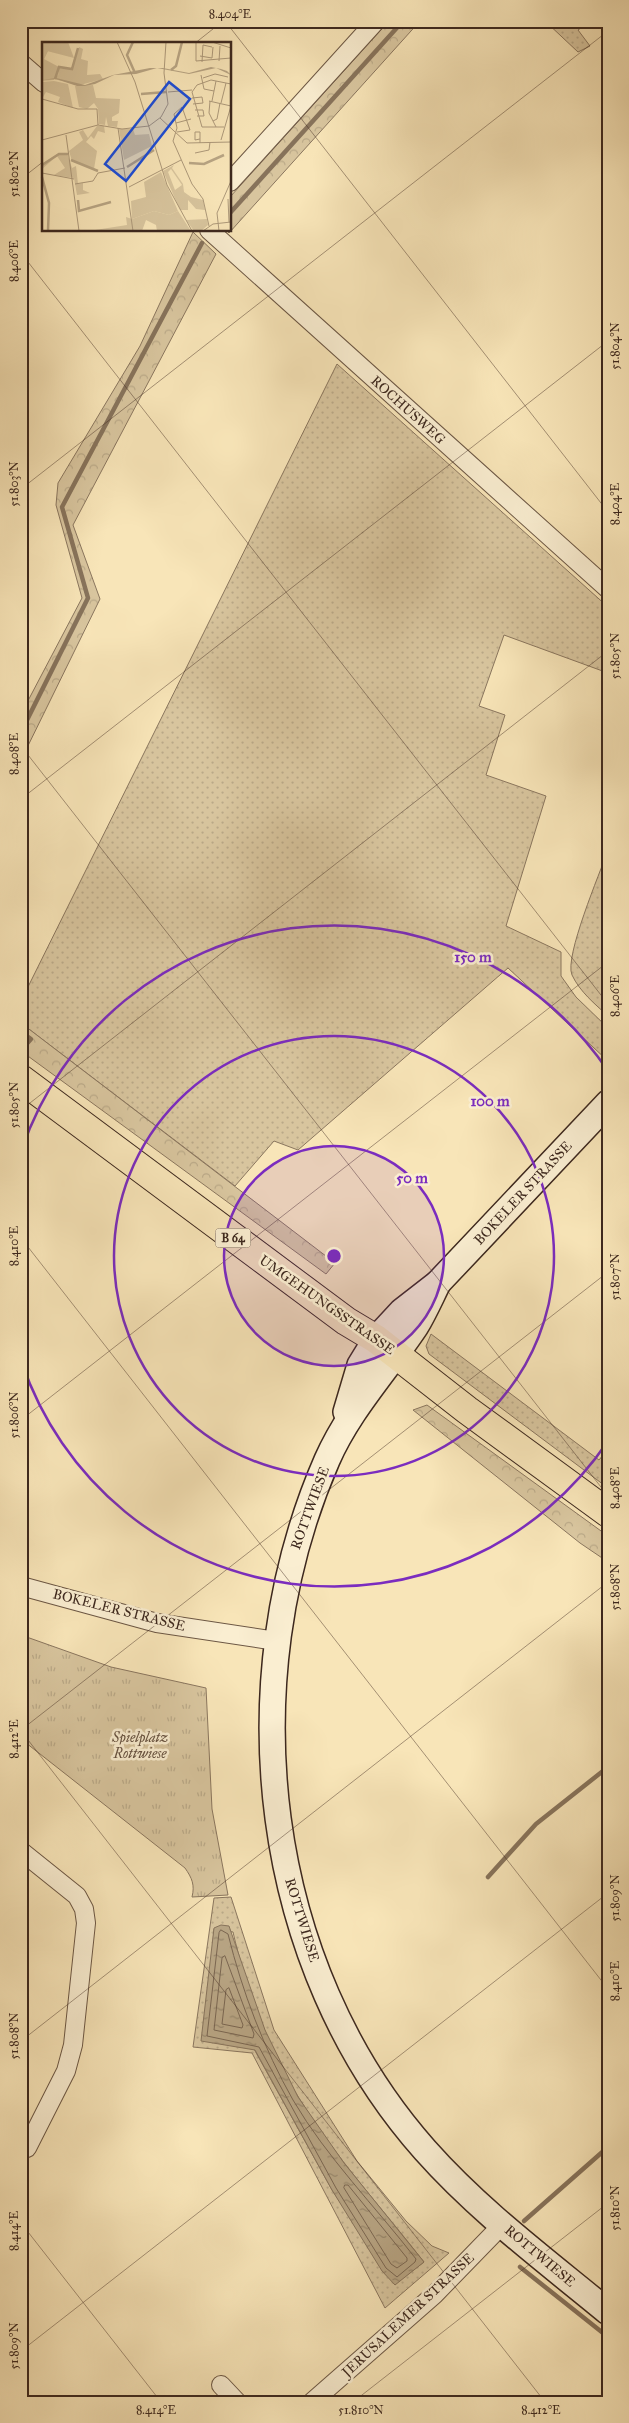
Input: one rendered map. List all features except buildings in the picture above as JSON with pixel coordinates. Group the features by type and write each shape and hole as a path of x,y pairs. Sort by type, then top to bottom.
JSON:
{"main road":[{"name":"UMGEHUNGSSTRASSE","path":"21,1079 351,1325 386,1346 467,1410 608,1514"}],"street":[{"path":"231,181 376,21"},
{"path":"21,63 42,81"},
{"name":"ROCHUSWEG","path":"209,231 608,589"},
{"name":"BOKELER STRASSE","path":"386,1346 417,1324 438,1283 608,1104"},
{"name":"ROTTWIESE","path":"386,1346 343,1427 317,1485 295,1551 276,1641 273,1679 273,1749 280,1825 289,1880 297,1912 320,1980 357,2054 386,2100 424,2149 502,2225 608,2312"},
{"name":"BOKELER STRASSE","path":"21,1586 157,1623 276,1641"},
{"path":"23,1856 77,1896 84,1909 86,1923 73,2045 66,2071 24,2146"},
{"name":"JERUSALEMER STRASSE","path":"312,2402 434,2295 502,2225"},
{"path":"221,2385 237,2402"}],"green space":[{"path":"389,21 420,21 231,231 231,196"},
{"path":"545,21 591,21 578,30 590,46 578,52"},
{"path":"193,232 216,254 73,525 100,599 21,760 21,714 82,598 56,505 58,483 140,346"},
{"path":"337,364 608,607 608,673 504,635 479,706 505,715 486,775 546,796 506,926 561,952 561,976 576,997 608,1028 608,1061 508,968 298,1150 274,1141 235,1186 21,1023 21,1001"},
{"path":"608,850 608,1016 579,987 572,975 571,965 578,934"},
{"path":"21,1023 335,1263 326,1274 21,1051"},
{"path":"431,1334 599,1460 608,1449 608,1488 429,1354 426,1346"},
{"path":"427,1405 608,1536 608,1562 580,1543 413,1410"},
{"name":"Spielplatz Rottwiese","path":"21,1635 111,1667 206,1688 212,1809 228,1895 192,1897 192,1882 185,1868 21,1739"},
{"path":"231,1897 274,2030 357,2161 406,2221 432,2246 449,2253 385,2308 252,2053 193,2047 214,1898","holes":["214,1929 233,1932 244,1974 260,2018 288,2080 328,2141 424,2262 395,2284 332,2190 254,2049 213,1942"]}],"water":[{"path":"221,1925 229,1926 265,2030 298,2097 344,2163 424,2262 395,2285 382,2271 332,2190 255,2050 201,2041 214,1928"}],"waterway":[{"path":"231,212 403,21"},
{"path":"21,732 88,598 62,507 202,243"},
{"path":"21,1032 31,1039 23,1048"},
{"path":"488,1877 536,1824 608,1767"},
{"path":"524,2221 608,2147"},
{"path":"520,2267 608,2337"}]}
